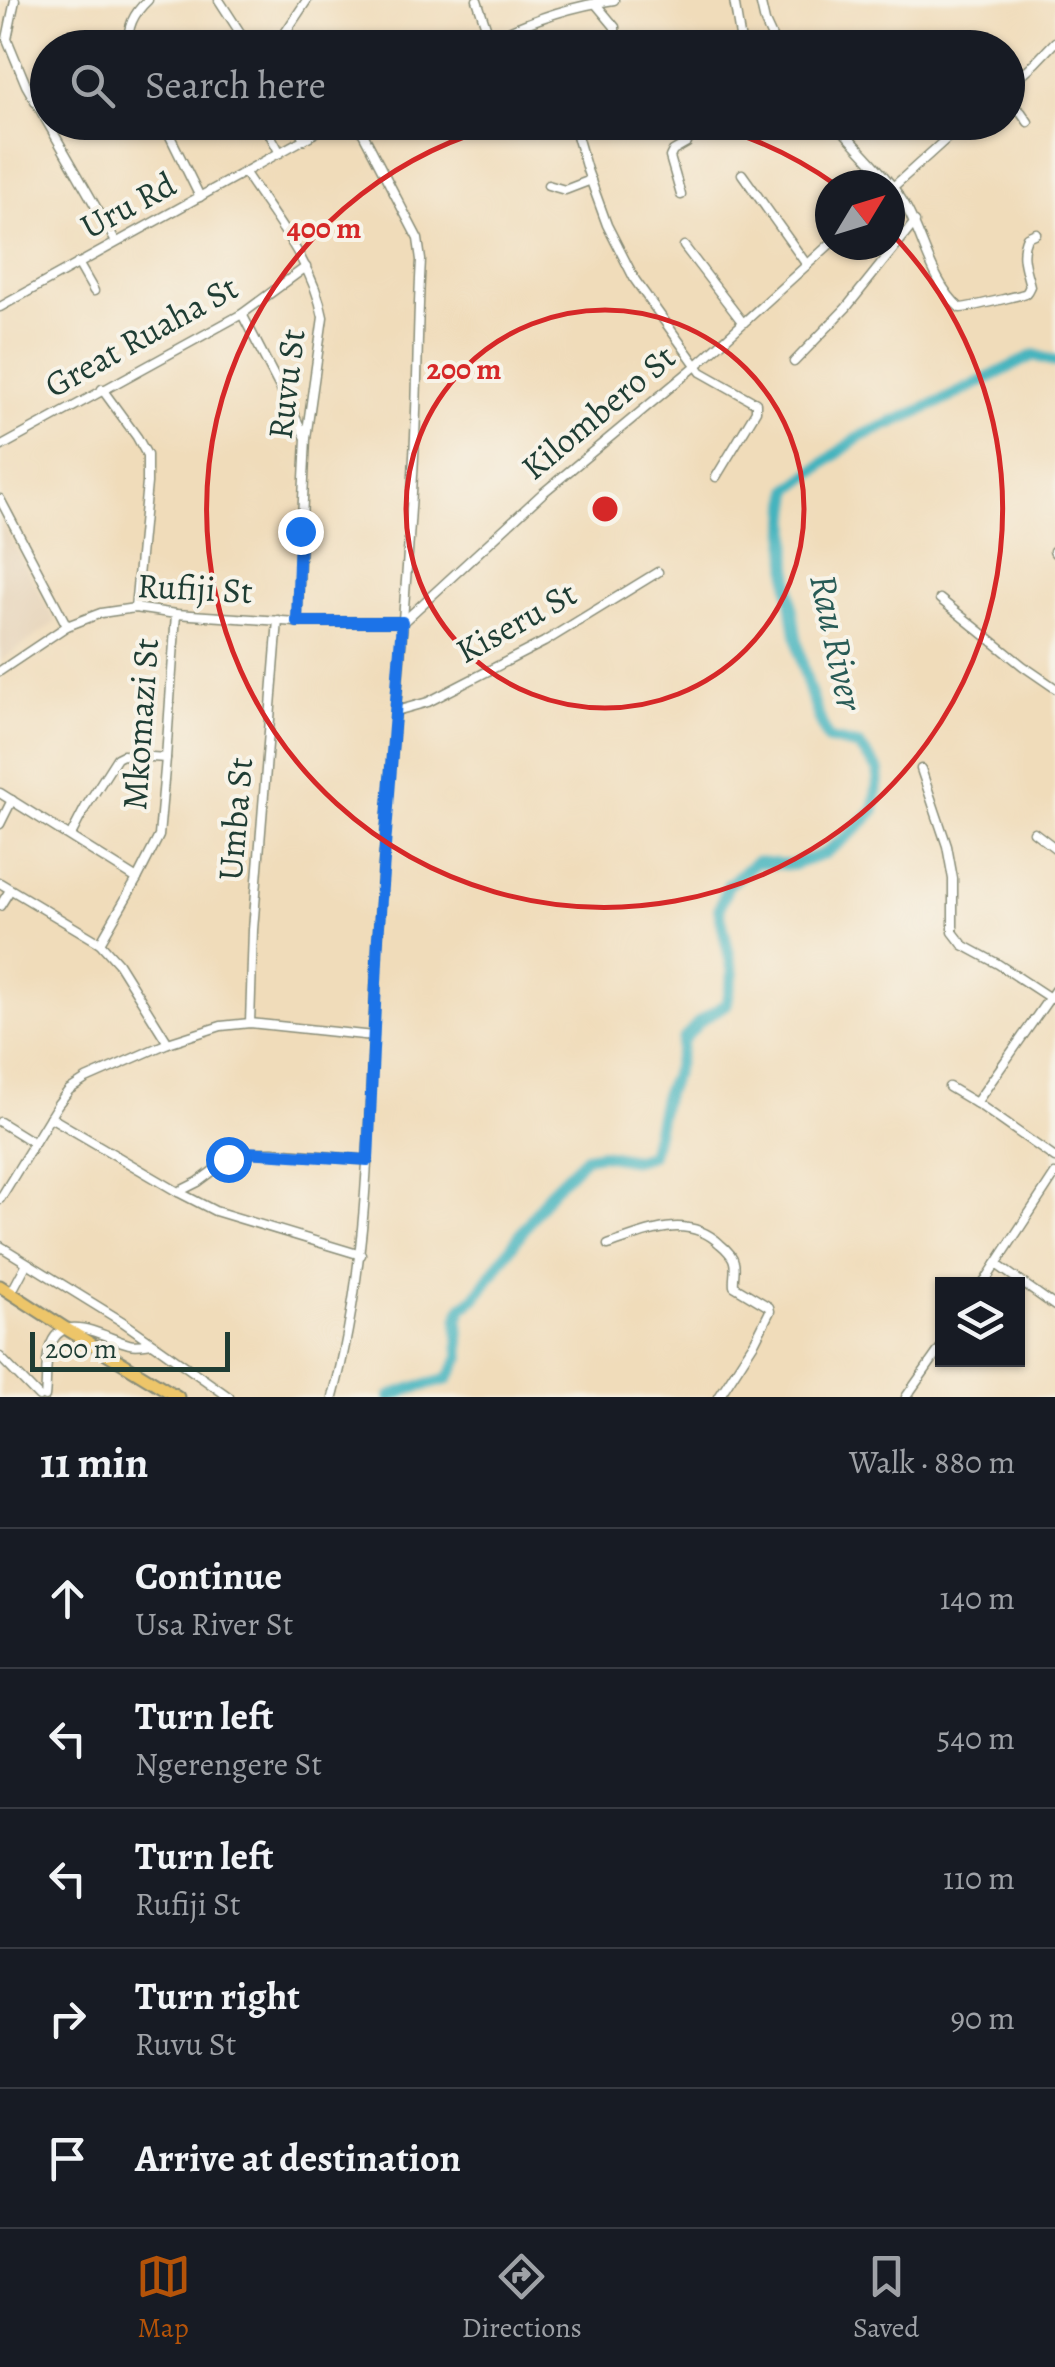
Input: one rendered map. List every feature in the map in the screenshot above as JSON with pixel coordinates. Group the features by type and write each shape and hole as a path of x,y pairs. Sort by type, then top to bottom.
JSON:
{"highway":[{"path":"6,1289 178,1397"}],"street":[{"path":"15,0 3,42 30,92"},
{"path":"129,30 138,10 148,0"},
{"path":"219,0 239,30"},
{"path":"287,30 308,0"},
{"path":"476,0 487,30"},
{"path":"511,30 614,0"},
{"path":"734,0 738,30"},
{"path":"760,0 769,30"},
{"path":"598,2 616,30"},
{"path":"1025,72 1055,42"},
{"path":"1025,118 1028,122"},
{"path":"58,140 116,242"},
{"path":"172,140 200,197"},
{"path":"273,140 280,153"},
{"name":"Uru Rd","path":"0,307 302,140"},
{"path":"333,1397 347,1344 361,1255 378,938 414,454 421,260 418,240 366,140"},
{"path":"579,140 607,225 654,308 706,376 757,406 716,477"},
{"path":"681,194 670,157 687,140"},
{"path":"850,140 876,170"},
{"path":"905,177 945,140"},
{"name":"Ruvu St","path":"245,172 306,268 323,317 306,438 297,622"},
{"path":"742,174 807,265"},
{"path":"548,185 565,190 591,180"},
{"path":"905,208 915,222 933,268 960,308 1027,292 1030,286 1024,270 1023,248 1027,237 1036,233"},
{"path":"794,362 846,308 915,222"},
{"path":"684,246 743,323"},
{"name":"Kilombero St","path":"402,622 544,492 697,365 815,258"},
{"path":"78,264 94,291"},
{"name":"Great Ruaha St","path":"0,447 242,314 306,268"},
{"path":"242,314 306,438"},
{"path":"102,389 147,455 148,483 135,608"},
{"path":"0,499 67,626"},
{"name":"Kiseru St","path":"396,711 428,702 544,642 658,572"},
{"path":"940,599 1055,688"},
{"name":"Rufiji St","path":"0,671 67,626 101,613 135,608 297,622 402,622"},
{"name":"Mkomazi St","path":"100,944 158,836 176,614"},
{"name":"Umba St","path":"250,1023 253,930 278,620"},
{"path":"70,835 117,758 166,758"},
{"path":"920,769 947,846 953,878 953,932 963,945 1052,999 976,1103"},
{"path":"0,793 137,879"},
{"path":"0,824 12,800"},
{"path":"1034,832 1055,848"},
{"path":"0,884 100,944 118,963 168,1043"},
{"path":"0,906 10,890"},
{"path":"0,1198 69,1090 168,1043 221,1026 250,1023 373,1036"},
{"path":"949,1087 1055,1158"},
{"path":"50,1117 215,1211 361,1255"},
{"path":"0,1122 34,1143"},
{"path":"178,1192 237,1153 368,1160"},
{"path":"988,1277 1055,1174"},
{"path":"608,1245 669,1226 697,1230 710,1236 734,1261 734,1286 769,1307 755,1341 719,1397"},
{"path":"0,1246 154,1343 230,1397"},
{"path":"6,1289 27,1263"},
{"path":"996,1264 1055,1306"},
{"path":"42,1397 48,1353 53,1339 65,1328 87,1327 137,1345 154,1343"},
{"path":"906,1397 935,1356"},
{"path":"0,1357 42,1397"}],"shaded area":[{"path":"0,520 56,622 0,661"}],"waterway":[{"name":"Rau River","path":"390,1397 448,1379 460,1357 458,1319 462,1308 475,1298 551,1191 586,1157 601,1154 635,1160 651,1155 664,1097 683,1040 699,1022 727,1003 733,973 719,909 728,885 756,862 792,865 824,854 874,811 879,771 859,746 828,739 806,679 789,584 790,489 859,437 1034,355 1055,362"}],"route":[{"path":"228,1159 237,1153 273,1152 368,1160 378,938 402,622 297,622 300,531"}]}
